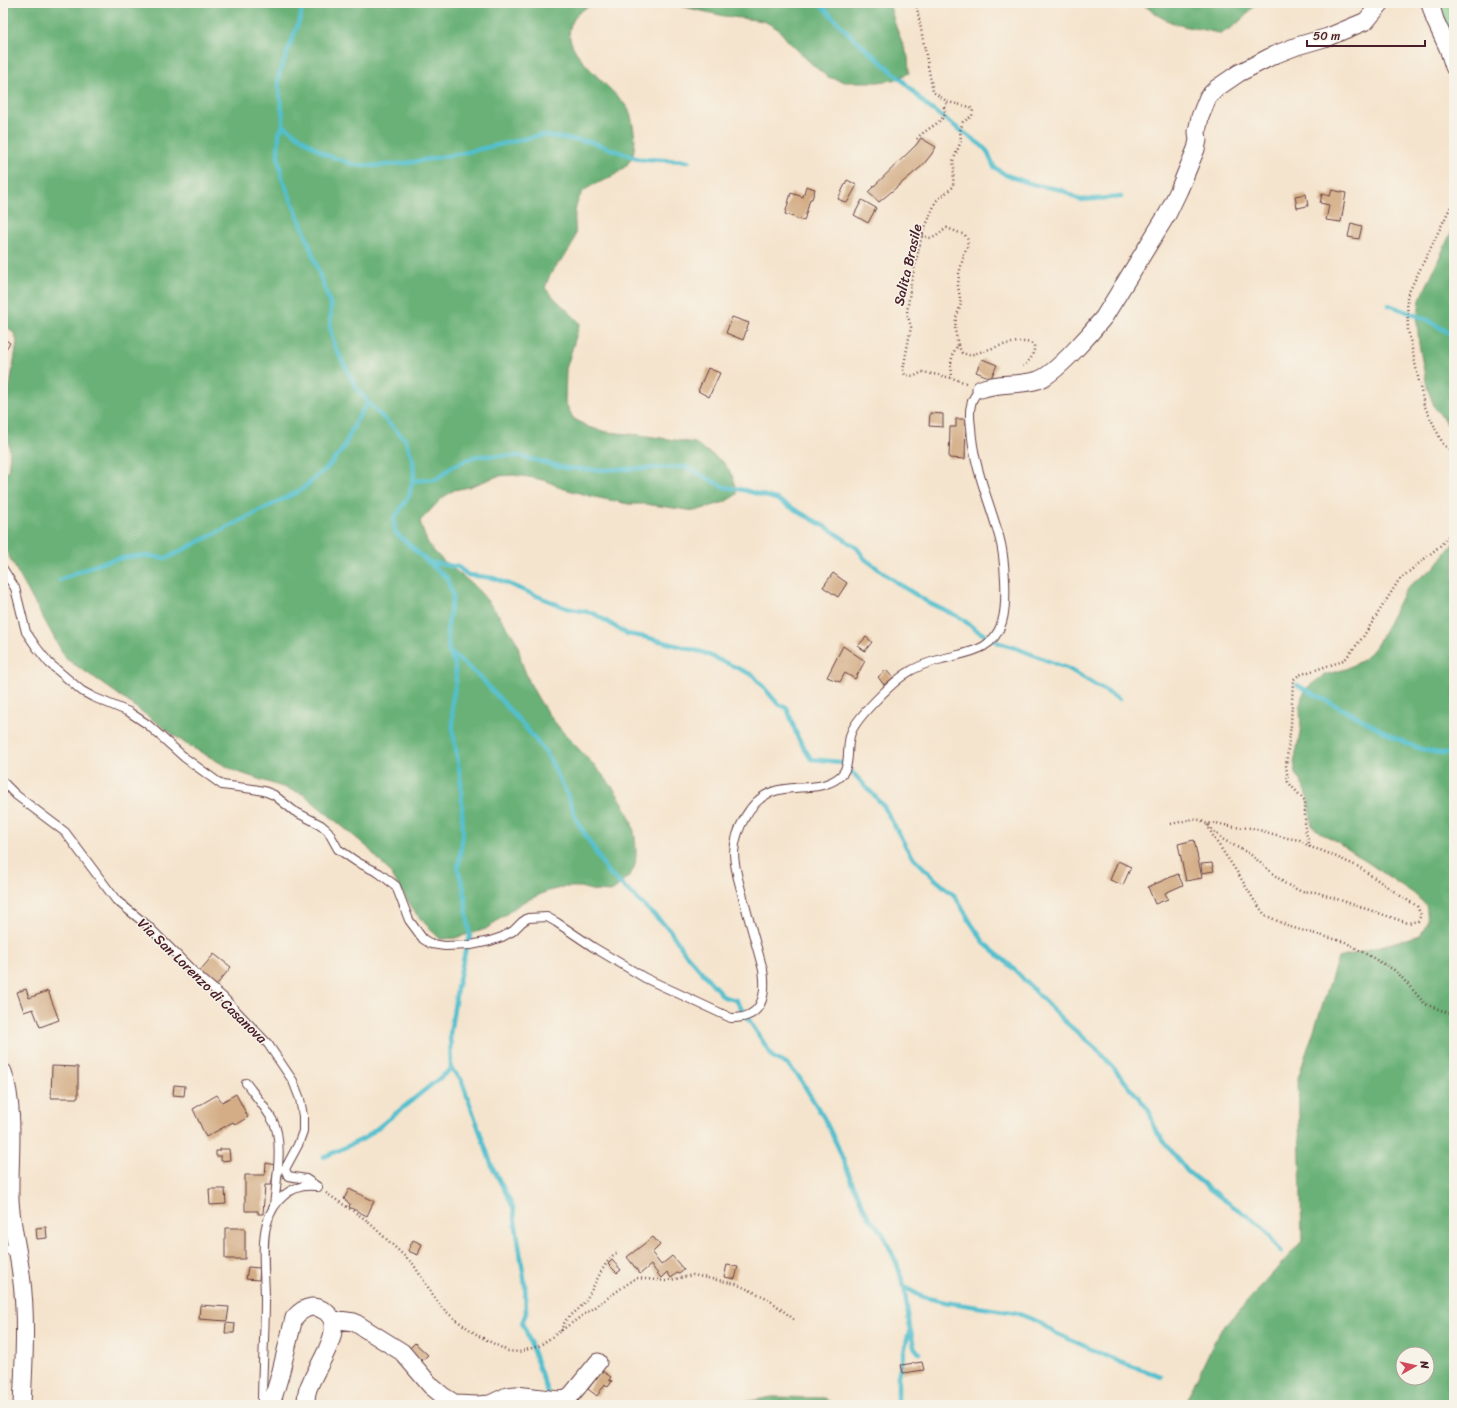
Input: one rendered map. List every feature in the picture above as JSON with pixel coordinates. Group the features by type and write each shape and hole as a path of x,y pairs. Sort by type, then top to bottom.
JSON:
{"street":[{"path":"981,389 1009,383 1040,380 1058,367 1104,317 1170,207 1196,149 1198,140 1197,132 1204,106 1208,97 1216,88 1239,73 1274,55 1297,46 1328,37 1366,21 1381,3"},
{"path":"1430,3 1435,20 1448,48 1454,67"},
{"path":"3,1072 8,1088 10,1108 10,1200 13,1228 10,1249 21,1273 25,1313 22,1405"},
{"path":"271,1405 294,1318 304,1309 317,1308 328,1314 332,1319 334,1332 306,1392 306,1405"},
{"path":"332,1319 354,1322 402,1352 432,1386 443,1396 456,1404 490,1404 507,1396 516,1394 559,1400 568,1399 598,1362"}],"lane":[{"path":"3,569 15,588 26,632 49,663 82,691 129,712 147,724 185,758 222,785 253,788 274,795 294,811 321,825 328,831 338,849 357,862 379,873 396,886 409,920 423,939 431,944 457,946 490,941 513,931 528,918 547,917 645,978 731,1018 740,1018 750,1015 758,1007 764,997 765,984 763,970 737,873 734,853 738,835 750,810 756,802 773,792 826,784 837,779 844,773 847,765 848,743 851,732 859,719 888,690 904,675 920,666 940,659 972,652 985,646 995,636 1003,620 1004,564 1000,537 981,481 974,456 971,434 971,405 973,399 981,389"},
{"name":"Via San Lorenzo di Casanova","path":"3,782 16,795 65,832 116,900 147,925 195,973 223,997 268,1044 293,1081 300,1099 303,1116 303,1131 298,1145 285,1169 286,1173 288,1176 306,1180 318,1187"},
{"path":"246,1083 274,1122 278,1134 279,1146 274,1207"},
{"path":"262,1405 266,1224 274,1207 281,1198 293,1189 310,1186 318,1187"}],"path":[{"name":"Salita Brasile","path":"916,3 933,92 948,102 970,106 973,110 972,116 963,122 960,131 961,141 953,161 953,187 936,201 922,235 911,283 907,312 911,327 903,370 905,375 915,376 922,372 952,378 981,389"},
{"path":"917,139 920,134 937,123 945,113 944,106 948,102"},
{"path":"1454,200 1407,296 1408,330 1424,405 1443,444 1454,454"},
{"path":"922,235 928,238 935,238 948,228 965,235 968,240 959,274 958,286 961,304 956,318 955,330 958,345 962,353 969,355 1014,343 1030,342 1034,345 1031,360 1019,369 1009,383"},
{"path":"952,378 951,363 953,353 958,345"},
{"path":"1310,847 1304,829 1305,801 1288,782 1286,765 1291,725 1293,680 1299,675 1340,662 1346,658 1364,637 1398,580 1441,545 1454,529"},
{"path":"1171,824 1193,819 1207,824 1222,839 1250,854 1284,884 1300,891 1316,892 1408,923 1418,921 1421,915 1417,906 1359,867 1323,850 1310,847 1300,840 1287,838 1252,828 1234,827 1216,823 1207,824"},
{"path":"1207,824 1214,838 1265,915 1290,927 1345,942 1396,971 1425,1004 1454,1015"},
{"path":"318,1187 365,1219 413,1264 441,1308 479,1336 508,1351 519,1352 539,1346 636,1278 666,1282 694,1275 736,1284 766,1298 796,1321"},
{"path":"560,1331 566,1320 582,1306 598,1281 606,1262 618,1252"}],"green space":[{"path":"3,3 601,3 586,8 576,16 571,25 569,36 573,47 580,58 621,100 629,111 632,119 635,146 629,162 624,168 609,178 588,188 582,193 576,207 575,233 573,242 568,252 554,269 545,288 580,323 566,369 565,402 573,418 588,427 606,432 695,443 724,463 733,477 737,494 725,502 695,511 645,504 629,504 594,497 561,488 547,481 529,477 513,475 498,476 469,487 454,490 442,498 420,521 431,548 479,591 506,626 518,645 526,675 541,703 550,716 605,777 627,811 634,830 636,850 635,863 629,876 611,892 595,891 580,887 565,887 548,891 521,903 486,929 455,938 440,939 417,915 389,871 366,846 303,794 235,771 186,744 101,682 66,659 3,546 3,476 8,471 10,453 5,417 17,342 13,332 9,328 3,326"},
{"path":"667,3 889,3 896,27 908,57 909,73 894,80 878,82 845,82 828,77 815,67 778,29 764,21 724,16"},
{"path":"1142,3 1255,3 1240,21 1221,33 1187,27 1171,22 1157,15"},
{"path":"1433,3 1454,3 1454,57"},
{"path":"1454,226 1454,433 1435,408 1427,387 1419,344 1417,321 1420,300"},
{"path":"1454,542 1454,1405 1184,1405 1218,1334 1302,1241 1298,1078 1338,958 1420,935 1426,924 1426,905 1413,893 1312,826 1307,794 1296,773 1294,762 1301,729 1300,707 1302,696 1308,687 1324,675 1346,669 1364,659 1378,643 1403,594 1409,586 1435,567"},
{"path":"772,1397 824,1398 834,1405 726,1405"}],"building":[{"path":"921,138 936,147 931,155 922,166 879,202 868,192 916,145"},
{"path":"847,180 857,185 847,203 838,199"},
{"path":"806,186 815,189 812,199 810,199 804,221 785,214 791,193 803,197"},
{"path":"1332,190 1346,193 1341,222 1326,220 1329,205 1320,203 1322,194 1330,196"},
{"path":"1306,194 1308,206 1297,208 1295,196"},
{"path":"862,200 876,208 868,223 854,215"},
{"path":"1351,223 1362,226 1359,239 1348,237"},
{"path":"732,317 749,323 743,340 726,333"},
{"path":"3,338 10,343 5,350 3,348"},
{"path":"982,359 997,365 991,378 976,372"},
{"path":"708,368 720,373 709,397 698,391"},
{"path":"930,413 943,414 943,427 929,426"},
{"path":"956,419 966,419 965,459 949,458 950,427 956,427"},
{"path":"833,573 847,583 838,597 823,587"},
{"path":"866,637 872,642 865,651 858,646"},
{"path":"843,646 865,661 855,679 845,673 840,682 827,677"},
{"path":"886,670 893,678 884,685 878,677"},
{"path":"1194,840 1202,878 1186,881 1178,844"},
{"path":"1118,861 1131,867 1123,885 1110,880"},
{"path":"1212,863 1214,871 1202,873 1201,864"},
{"path":"1178,874 1183,885 1165,893 1168,899 1155,904 1148,887"},
{"path":"214,954 231,967 215,987 198,973"},
{"path":"26,989 29,998 48,991 59,1020 40,1027 33,1009 24,1012 17,992"},
{"path":"52,1066 78,1067 78,1098 51,1098"},
{"path":"174,1085 185,1086 184,1096 173,1095"},
{"path":"236,1094 248,1117 235,1125 233,1122 206,1137 193,1109 217,1095 222,1102"},
{"path":"220,1149 229,1149 230,1160 221,1161 221,1156 216,1156 216,1151 220,1151"},
{"path":"266,1163 275,1165 271,1185 265,1185 263,1214 258,1214 258,1211 245,1211 245,1175 265,1175"},
{"path":"209,1189 225,1189 226,1204 210,1205"},
{"path":"349,1189 374,1201 367,1216 349,1207 350,1204 344,1199"},
{"path":"46,1227 47,1238 37,1239 36,1228"},
{"path":"225,1228 245,1228 245,1259 225,1259"},
{"path":"653,1237 660,1245 652,1253 661,1265 672,1256 684,1270 671,1278 667,1272 661,1278 651,1265 640,1274 627,1257"},
{"path":"413,1240 422,1244 418,1255 408,1251"},
{"path":"612,1260 621,1270 617,1273 608,1264"},
{"path":"727,1265 738,1267 735,1279 724,1277"},
{"path":"248,1267 260,1268 259,1280 246,1279"},
{"path":"200,1305 229,1307 227,1321 199,1319"},
{"path":"226,1323 235,1324 234,1333 225,1333"},
{"path":"415,1343 428,1355 420,1362 408,1350"},
{"path":"922,1362 924,1370 903,1373 901,1365"},
{"path":"602,1371 611,1377 609,1380 612,1381 608,1387 605,1384 597,1396 588,1389"}],"waterway":[{"path":"302,3 301,16 278,81 283,117 283,125 279,134 278,156 282,178 305,233 331,306 330,328 334,345 357,389 372,407 405,439 413,460 414,475 409,496 394,519 395,532 447,578 453,596 447,631 449,652 455,665 456,682 452,702 453,732 461,782 463,834 458,869 464,890 470,937 465,952 457,989 450,1034 451,1069 461,1079 492,1166 513,1207 525,1284 526,1313 522,1323 549,1396"},
{"path":"819,3 848,33 903,81 927,106 981,145 987,151 994,167 1006,175 1032,184 1062,190 1080,200 1121,197"},
{"path":"283,125 324,154 355,165 377,166 407,163 463,153 541,135 591,142 639,159 689,161"},
{"path":"1389,305 1428,320 1454,336"},
{"path":"60,580 112,560 135,556 167,558 301,490 329,466 343,449 356,421 368,402"},
{"path":"413,481 438,479 451,467 476,456 519,456 565,468 595,470 686,467 724,487 744,490 776,499 831,530 857,548 865,559 896,582 929,603 961,618 976,630 999,643 1016,648 1071,670 1119,699"},
{"path":"429,562 458,567 468,575 494,578 566,608 593,613 627,634 645,637 702,652 753,675 778,704 787,708 798,738 811,759 840,762 854,774 883,805 910,854 935,879 955,896 985,944 1011,966 1062,1019 1100,1052 1149,1110 1155,1130 1188,1172 1220,1197 1263,1227 1281,1252"},
{"path":"450,652 479,676 526,728 547,754 567,794 577,821 607,871 669,929 685,953 724,997 736,1000 773,1057 788,1065 799,1077 824,1118 869,1218 882,1232 897,1264 904,1287 910,1328 898,1376 898,1405"},
{"path":"1297,685 1395,738 1418,748 1442,753 1454,753"},
{"path":"324,1157 365,1138 451,1069"},
{"path":"904,1287 923,1297 945,1302 1017,1313 1039,1322 1053,1332 1122,1363 1161,1376"},
{"path":"911,1331 914,1347 919,1353"}]}
